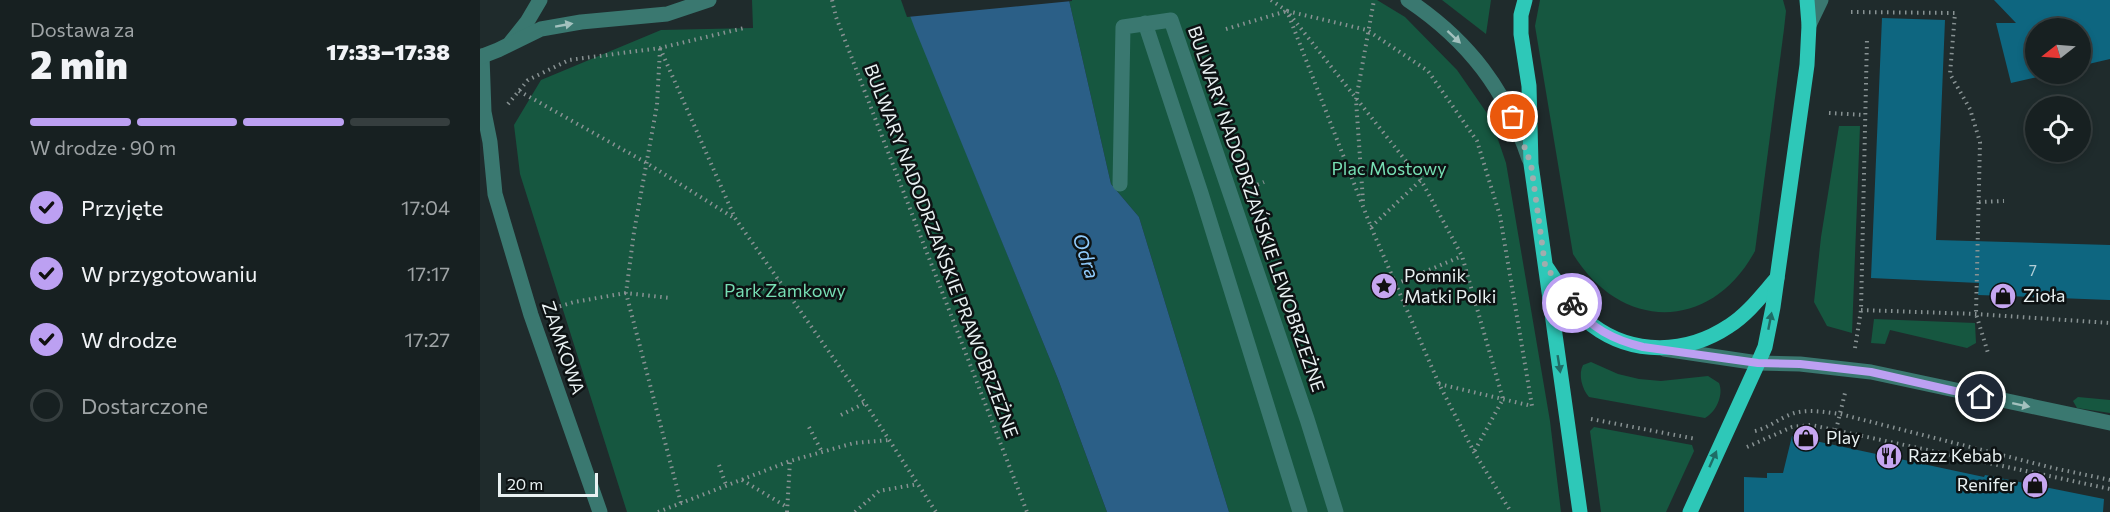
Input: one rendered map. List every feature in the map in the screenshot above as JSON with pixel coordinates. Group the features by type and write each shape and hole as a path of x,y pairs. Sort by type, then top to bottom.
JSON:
{"main road":[{"path":"1525,0 1521,15 1521,34 1529,86 1531,164 1580,512"},
{"path":"1690,512 1758,363 1768,331 1807,65 1809,25 1807,0"},
{"path":"1545,265 1577,310 1591,324 1625,342 1661,349 1694,343 1730,326 1777,278"}],"street":[{"path":"509,44 527,22 540,0"},
{"path":"481,57 541,29 559,25 667,14 709,0"},
{"path":"1408,0 1456,38 1485,69 1513,117 1531,164"},
{"path":"1809,25 1821,0"},
{"name":"BULWARY NADODRZAŃSKIE LEWOBRZEŻNE","path":"1145,23 1171,20 1261,291 1307,419 1336,512"},
{"path":"1120,184 1123,27 1145,23 1201,193 1300,512"},
{"name":"ZAMKOWA","path":"481,57 484,112 490,142 495,194 531,315 600,512"},
{"name":"ZAMKOWA","path":"480,173 495,194"},
{"path":"1661,349 1758,363 1800,364 1871,372 2110,423"}],"path":[{"name":"BULWARY NADODRZAŃSKIE PRAWOBRZEŻNE","path":"832,0 840,28 1027,512"},
{"path":"1271,0 1287,11 1421,180 1462,256 1503,399 1474,452"},
{"path":"1364,207 1356,100 1374,0"},
{"path":"1287,11 1371,227 1439,384 1474,452 1511,512"},
{"path":"1226,29 1287,11 1367,30 1428,71 1478,141 1500,216 1532,406 1439,384"},
{"path":"1851,12 1955,13 1950,75 1970,109 1980,142 1976,314 1988,353"},
{"path":"484,112 504,108 528,80 569,60 660,48 744,28"},
{"path":"1836,430 1861,310 1867,38"},
{"path":"660,48 657,105 645,162 626,293 681,503"},
{"path":"660,48 735,218 865,403 936,512"},
{"path":"519,92 645,162 735,218"},
{"path":"1829,113 1865,115"},
{"path":"1371,227 1421,180"},
{"path":"1979,202 2004,201"},
{"path":"1396,284 1462,256"},
{"path":"762,289 778,280"},
{"path":"574,302 626,293 670,298"},
{"path":"1861,310 1976,314 2110,323"},
{"path":"841,415 865,403"},
{"path":"1753,432 1791,414 1819,411 1867,419 2053,468 2110,480"},
{"path":"1567,415 1720,444"},
{"path":"1745,448 1792,426 1811,425 2110,489"},
{"path":"809,427 822,452"},
{"path":"658,512 790,461 854,443 890,440"},
{"path":"741,480 787,509 790,461"},
{"path":"719,465 726,485"},
{"path":"855,512 879,491 918,484"}],"green space":[{"name":"Park Zamkowy","path":"752,0 904,0 1058,379 1107,512 627,512 520,174 514,125 541,80 661,30 753,28"},
{"name":"Plac Mostowy","path":"1069,0 1377,0 1405,17 1457,70 1491,119 1506,163 1550,421 1561,512 1229,512 1139,217 1111,184"},
{"path":"1442,0 1491,0 1486,34"},
{"path":"1540,0 1783,0 1786,11 1784,29 1755,251 1737,278 1715,297 1691,308 1666,312 1640,309 1616,298 1593,280 1573,254 1535,26"},
{"path":"1839,126 1860,126 1852,333 1827,326 1814,302 1821,237"},
{"path":"1874,319 1975,323 1976,343 1967,348 1890,330 1885,344 1871,343"},
{"path":"1591,362 1618,374 1639,379 1661,381 1708,376 1719,383 1720,398 1713,412 1705,418 1589,397 1583,386 1581,373 1583,365"},
{"path":"2078,397 2110,400 2110,413 2077,408 2073,401"},
{"path":"1594,427 1692,445 1694,451 1666,512 1601,512 1590,431"}],"water":[{"name":"Odra","path":"904,0 1069,0 1111,184 1139,217 1229,512 1107,512 1058,379"}],"pier":[{"path":"901,0 1072,0 1072,1 907,17"}],"building":[{"path":"1994,0 2110,0 2110,59 2091,63 2091,18 2025,18 2025,80 2011,83 1996,23 2016,23"},
{"path":"1882,18 1945,20 1936,240 2110,245 2110,300 1978,295 1979,283 1871,278"},
{"path":"1792,436 1984,477 1985,475 2104,499 2103,512 1744,512 1744,477 1767,478 1767,473 1783,473"}],"way so far":[{"path":"1513,117 1531,164 1545,265 1572,303"}],"place":[{"name":"Pomnik Matki Polki","path":"1384,286"},
{"name":"Zioła","path":"2003,296"},
{"name":"Play","path":"1806,438"},
{"name":"Razz Kebab","path":"1889,456"},
{"name":"Renifer","path":"2035,485"}],"route":[{"path":"1572,303 1591,324 1607,334 1643,347 1758,363 1800,364 1871,372 1981,397"}]}
